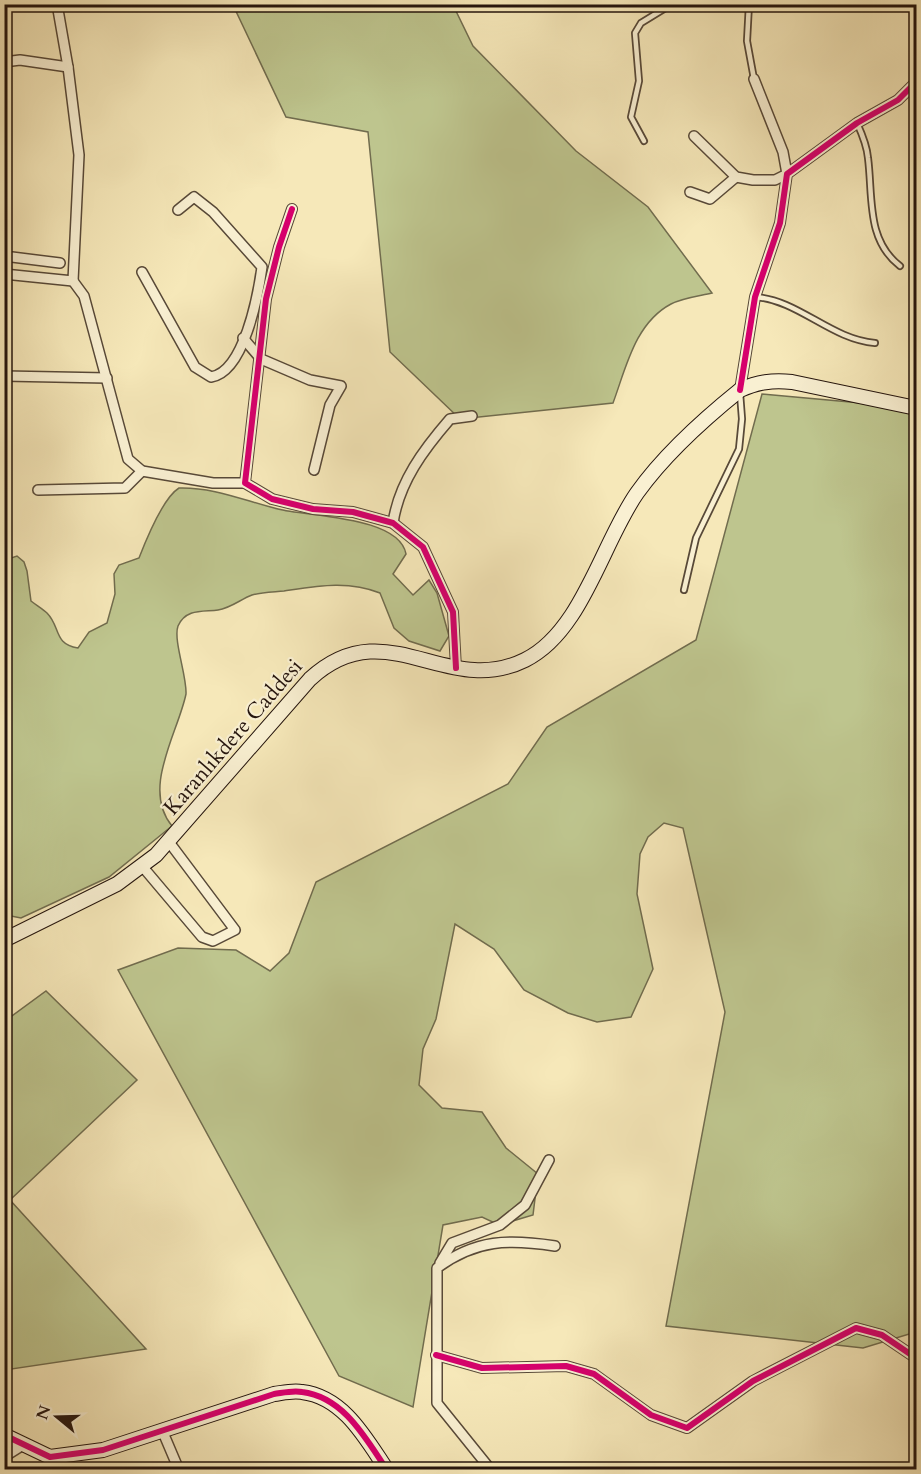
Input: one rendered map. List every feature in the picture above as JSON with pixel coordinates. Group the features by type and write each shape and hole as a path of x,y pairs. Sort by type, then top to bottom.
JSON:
{"main road":[{"name":"Karanlıkdere Caddesi","path":"4,940 100,894 142,866 169,842 310,679 336,659 360,651 383,650 456,668 488,670 507,668 540,651 557,636 643,485 667,458 740,390 773,380 916,408"},
{"path":"4,1435 50,1463 103,1450 274,1394 302,1392 332,1402 359,1428 387,1470"}],"street":[{"path":"57,4 68,67 79,155 73,281 84,296 128,459 142,471 213,483 246,483 272,499 313,509 353,512 393,523 423,547 453,612 456,668"},
{"path":"4,62 21,60 68,67"},
{"path":"740,390 755,297 780,224 787,174 783,152 754,79"},
{"path":"694,136 736,177 775,180 787,174 857,123 898,100 915,85"},
{"path":"690,192 710,199 736,177"},
{"path":"142,272 195,367 211,377 220,376 232,365 251,325 262,267 213,212 194,197 178,210"},
{"path":"246,483 266,299 292,209"},
{"path":"4,256 60,263"},
{"path":"4,274 73,281"},
{"path":"243,338 261,359 310,380 341,386 330,405 314,470"},
{"path":"4,376 107,378"},
{"path":"393,523 396,504 422,452 450,418 472,416"},
{"path":"38,490 125,488 142,471"},
{"path":"142,866 202,937 213,940 235,930 169,842"},
{"path":"490,1470 437,1402 437,1268 452,1243 500,1225 525,1205 549,1160"},
{"path":"437,1268 455,1254 493,1243 517,1240 555,1246"},
{"path":"436,1355 482,1368 567,1366 594,1374 651,1415 687,1428 753,1381 856,1328 882,1335 916,1358"},
{"path":"162,1430 179,1470"},
{"path":"4,1457 23,1445"}],"lane":[{"path":"644,141 631,117 639,81 635,33 642,22 672,4"},
{"path":"749,4 747,41 754,79"},
{"path":"857,123 868,156 875,233 887,255 900,266"},
{"path":"755,297 785,305 843,336 874,343"},
{"path":"684,590 696,538 739,449 742,419 740,390"}],"green space":[{"path":"233,5 453,5 473,46 576,151 648,207 712,293 675,302 659,312 649,323 633,348 613,403 460,419 390,352 368,132 286,117"},
{"path":"762,394 916,408 916,1332 863,1348 666,1326 725,1012 683,828 664,823 648,837 640,854 637,894 653,969 631,1017 597,1022 568,1013 524,990 494,949 455,924 436,1019 423,1049 419,1085 442,1108 482,1112 506,1148 538,1174 533,1215 499,1225 482,1217 443,1225 413,1407 339,1376 118,970 178,948 236,950 270,971 289,953 316,882 508,784 547,727 696,640"},
{"path":"179,488 192,488 229,495 292,512 351,520 387,532 400,541 406,554 393,574 413,595 429,580 437,593 449,636 440,651 409,641 394,628 380,593 344,585 259,593 223,609 196,612 186,616 181,620 177,632 186,694 164,761 161,778 160,795 163,811 172,826 109,877 21,918 11,916 5,919 5,560 17,556 24,562 31,601 51,618 65,643 78,648 89,632 107,623 115,594 114,574 119,565 139,558 161,510"},
{"path":"46,991 137,1080 10,1200 146,1349 5,1370 5,1021"}],"cycle path":[{"path":"740,390 755,297 780,223 787,174 857,123 898,100 916,82"},
{"path":"292,209 279,247 266,299 245,483 272,499 313,509 353,512 393,523 423,547 453,612 456,668"},
{"path":"436,1355 482,1368 566,1366 594,1374 651,1415 687,1428 753,1381 856,1328 882,1335 916,1358"},
{"path":"4,1435 50,1457 103,1450 274,1394 299,1391 330,1402 342,1411 362,1433 387,1470"}]}
